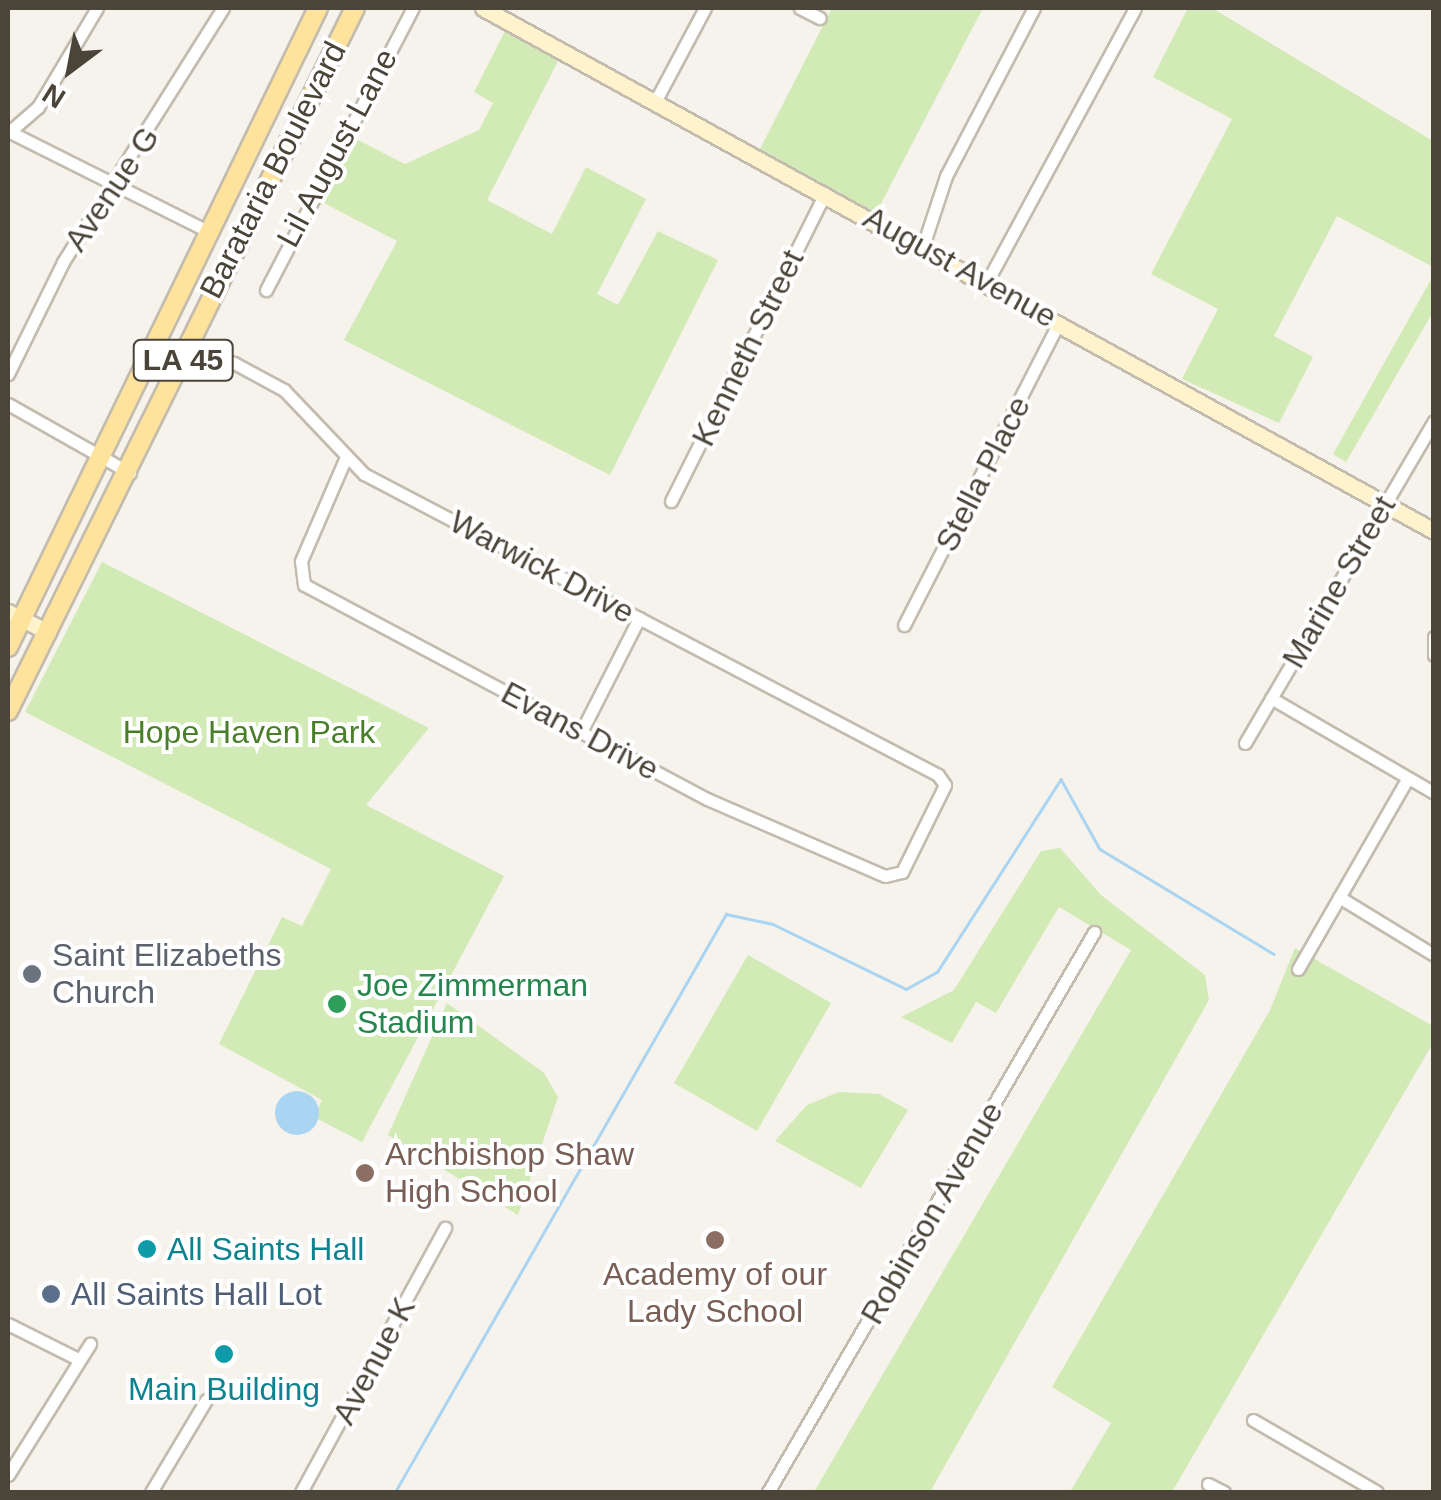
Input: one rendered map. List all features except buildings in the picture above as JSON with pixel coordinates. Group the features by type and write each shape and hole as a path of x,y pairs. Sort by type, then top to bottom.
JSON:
{"main road":[{"name":"Barataria Boulevard","path":"8,647 14,615 105,455 208,231 318,8"},
{"name":"Barataria Boulevard","path":"8,710 131,474 355,8"}],"street":[{"path":"97,8 38,107 8,132 208,231"},
{"name":"Avenue G","path":"8,374 114,186 223,8"},
{"name":"Lil August Lane","path":"266,290 413,8"},
{"name":"August Avenue","path":"483,8 923,246 1434,530"},
{"path":"656,100 705,8"},
{"path":"800,8 820,18"},
{"path":"923,246 946,176 1034,8"},
{"path":"988,282 1135,8"},
{"name":"Kenneth Street","path":"671,502 825,194"},
{"name":"Stella Place","path":"904,625 1060,322"},
{"name":"Warwick Drive","path":"158,342 185,355 234,364 284,390 332,431 346,457 944,780 902,872 885,876"},
{"path":"8,404 105,455 131,474"},
{"name":"Marine Street","path":"1246,743 1434,421"},
{"name":"Evans Drive","path":"346,457 301,561 304,585 581,732 885,876"},
{"path":"14,615 48,632"},
{"path":"581,732 640,618"},
{"path":"1433,654 1434,637"},
{"path":"1272,698 1434,793"},
{"path":"1298,969 1408,778"},
{"path":"1339,897 1434,955"},
{"name":"Robinson Avenue","path":"768,1492 1094,932"},
{"name":"Avenue K","path":"301,1492 445,1228"},
{"path":"8,1324 76,1358"},
{"path":"8,1475 76,1358 90,1344"},
{"path":"151,1492 206,1400"},
{"path":"1252,1420 1378,1492"},
{"path":"1208,1484 1224,1492"}],"green space":[{"path":"832,8 983,8 876,213 760,149"},
{"path":"1188,8 1212,8 1433,141 1433,267 1337,216 1274,336 1313,357 1279,423 1182,379 1218,309 1151,274 1232,119 1153,77"},
{"path":"505,31 558,61 487,200 552,234 586,167 646,199 597,294 618,305 658,231 718,260 610,475 344,340 397,241 318,200 350,136 405,164 479,130 493,103 474,92"},
{"path":"1433,276 1433,312 1346,462 1333,454"},
{"name":"Hope Haven Park","path":"102,562 429,728 366,805 504,876 362,1142 314,1117 322,1100 219,1044 282,917 302,926 331,869 25,712"},
{"path":"1060,848 1101,895 1205,975 1209,1000 930,1492 814,1492 1131,950 1059,907 996,1013 976,1002 952,1043 901,1017 954,990 1041,851"},
{"path":"1295,948 1433,1026 1433,1043 1172,1492 1070,1492 1111,1423 1052,1387 1270,1010"},
{"path":"748,955 831,1003 757,1131 674,1083"},
{"path":"447,1003 544,1073 558,1097 518,1215 388,1135"},
{"path":"839,1092 879,1094 908,1110 861,1188 775,1141 807,1105"}],"water":[{"path":"297,1091 312,1098 319,1113 312,1128 297,1135 282,1128 275,1113 282,1098"}],"waterway":[{"path":"395,1492 726,914 773,924 906,989 937,972 1061,779 1100,849 1274,954"}],"place":[{"name":"Saint Elizabeths Church","path":"32,974"},
{"name":"Joe Zimmerman Stadium","path":"337,1004"},
{"name":"Archbishop Shaw High School","path":"365,1173"},
{"name":"Academy of our Lady School","path":"715,1240"},
{"name":"All Saints Hall","path":"147,1249"},
{"name":"All Saints Hall Lot","path":"51,1294"},
{"name":"Main Building","path":"224,1354"}]}
